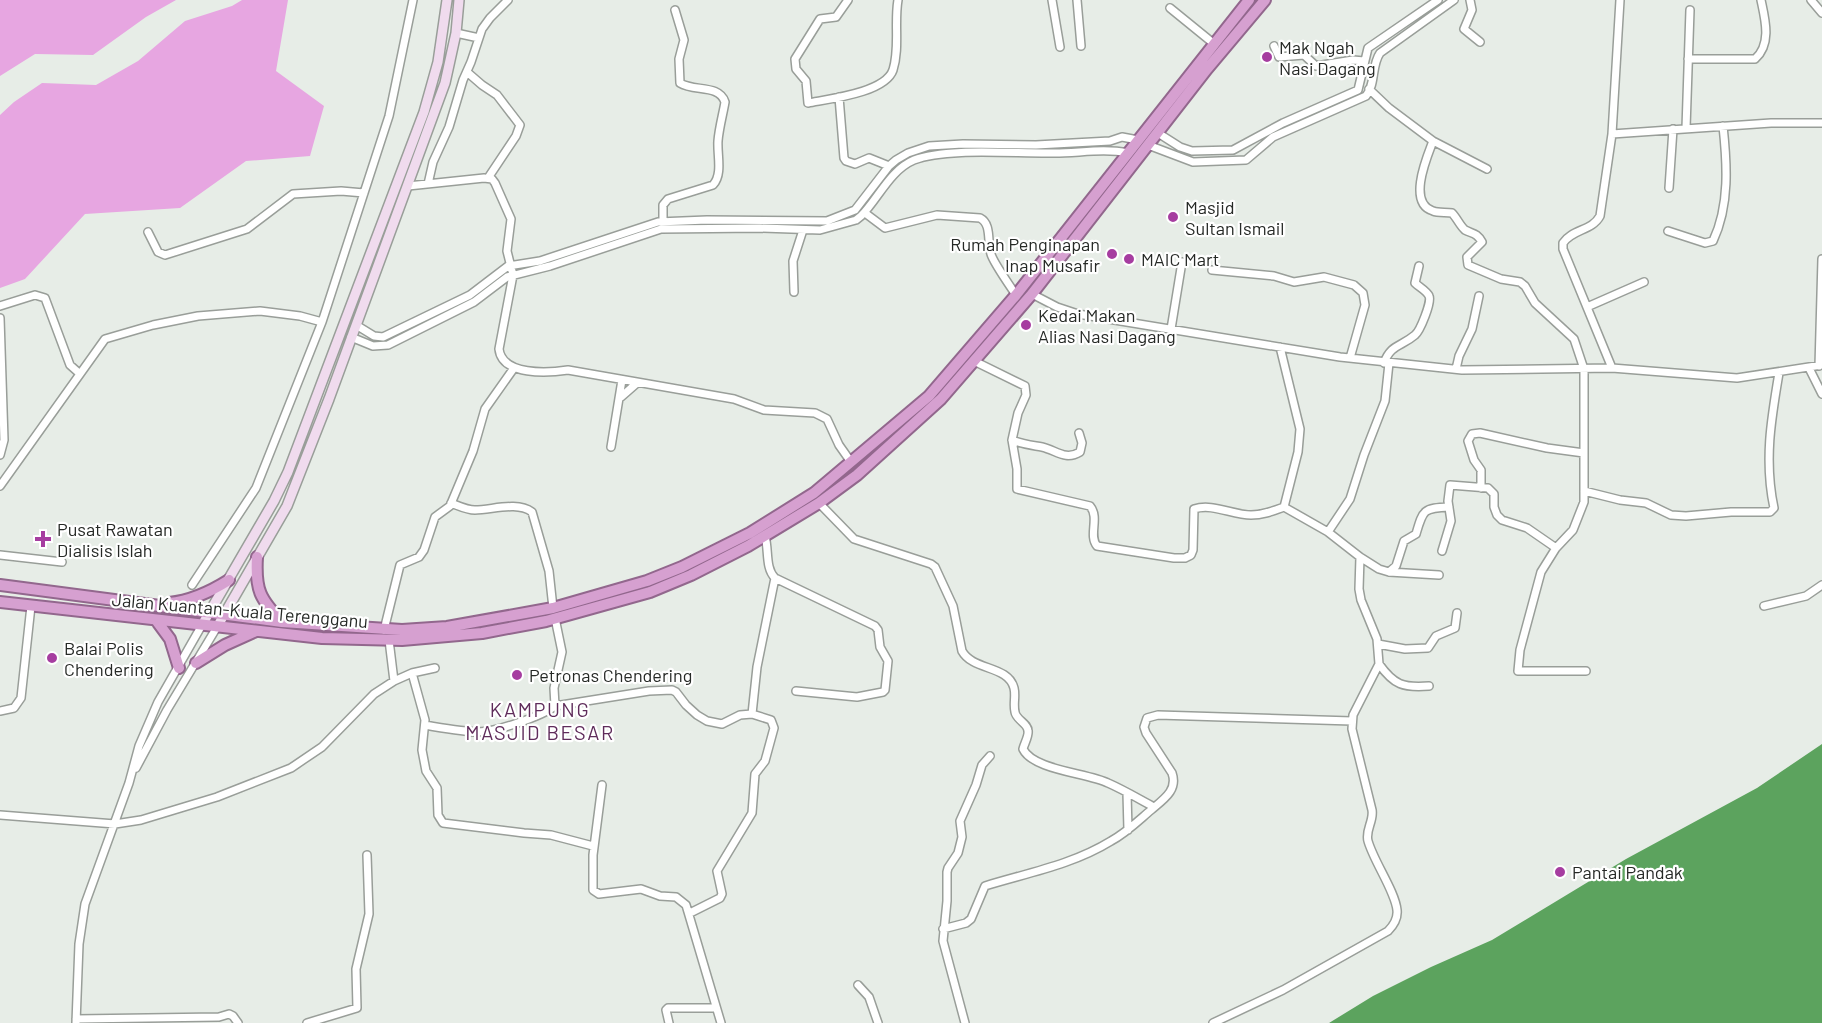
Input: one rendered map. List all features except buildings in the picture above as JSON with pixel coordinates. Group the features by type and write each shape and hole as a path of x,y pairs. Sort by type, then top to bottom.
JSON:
{"highway":[{"name":"Jalan Kuantan-Kuala Terengganu","path":"0,602 322,638 386,635 554,613 650,592 691,575 765,536 819,503 857,475 941,399 1032,294 1213,44 1249,0"},
{"name":"Jalan Kuantan-Kuala Terengganu","path":"554,613 682,567 782,514 814,493 929,396 1016,296 1128,153 1158,133 1207,69 1265,0"},
{"path":"257,557 256,574 259,592 265,603 282,622"},
{"path":"150,605 182,602 209,592 229,580"},
{"name":"Jalan Kuantan-Kuala Terengganu","path":"0,585 386,635"},
{"path":"156,620 170,639 179,668"},
{"path":"196,663 225,645 257,631"}],"main road":[{"path":"202,625 274,501 302,438 424,112 438,62 447,0"},
{"path":"217,627 286,506 356,325 445,83 456,33 459,0"}],"street":[{"path":"192,585 256,488 322,322 389,116 413,0"},
{"path":"428,184 433,162 449,128 479,38 489,18 508,0"},
{"path":"848,0 836,17 823,18 818,21 797,54 794,64 805,77 808,103 868,90 890,75 894,65 898,0"},
{"path":"1052,0 1060,48"},
{"path":"1077,0 1081,46"},
{"path":"1158,133 1180,147 1192,151 1233,150 1283,123 1356,92 1360,85 1368,48 1438,0"},
{"path":"356,325 374,336 383,337 470,295 503,269 512,265 540,261 663,221 827,221 855,210 889,166 908,153 929,146 1057,144 1110,141 1122,137 1193,162 1245,160 1273,137 1366,96 1380,53 1454,0"},
{"path":"1470,0 1472,10 1464,29 1480,42"},
{"path":"1612,368 1563,249 1563,243 1568,236 1594,225 1600,216 1612,134 1620,0"},
{"path":"1688,59 1749,60 1759,56 1765,42 1766,31 1761,0"},
{"path":"1811,0 1822,13"},
{"path":"1170,8 1213,44"},
{"path":"663,221 663,205 668,199 717,181 718,140 725,102 724,97 717,92 680,83 679,59 684,40 675,10"},
{"path":"1686,128 1690,10"},
{"path":"456,33 479,38"},
{"path":"1274,46 1279,57 1304,55 1316,66 1353,60 1364,61"},
{"path":"467,72 482,85 498,94 520,125 516,136 488,178"},
{"path":"1360,85 1370,89 1389,108 1433,141 1487,169"},
{"path":"839,97 846,161 855,164 868,158 889,166"},
{"path":"1612,134 1723,126 1822,123"},
{"path":"1668,231 1705,243 1713,240 1724,201 1726,164 1723,126"},
{"path":"1670,188 1673,129"},
{"path":"1433,141 1421,180 1419,193 1423,203 1433,212 1452,213 1462,227 1474,232 1480,239 1467,257 1468,266 1501,279 1520,282 1525,286 1535,303 1574,339 1584,369 1584,491 1580,516 1573,530 1556,548 1541,572 1520,650 1518,671 1586,671"},
{"path":"351,337 373,346 388,345 474,302 498,283 513,275 550,266 661,229 828,229 856,220 865,213 896,172 915,160 950,153 1056,153 1115,150 1128,153"},
{"path":"408,186 488,178 495,183 510,212 512,225 507,251 513,275 499,349 503,360 514,368 551,372 568,370 734,399 764,410 804,412 822,416 827,420 838,445 851,462"},
{"path":"148,232 158,252 165,255 247,229 293,194 341,191 364,193"},
{"path":"865,213 885,228 937,215 984,220 987,225 992,258 1016,296"},
{"path":"794,292 793,261 803,230"},
{"path":"1032,294 1065,310 1281,347 1391,363 1506,371 1612,368 1737,378 1821,366 1822,259"},
{"path":"1171,329 1182,262"},
{"path":"1328,532 1350,499 1385,401 1391,363 1390,350 1418,331 1430,302 1428,294 1415,283 1419,266"},
{"path":"1212,270 1274,276 1294,282 1324,277 1354,285 1363,293 1365,305 1350,358"},
{"path":"1587,307 1644,282"},
{"path":"0,306 35,295 45,298 70,365 79,373"},
{"path":"1456,369 1459,356 1472,329 1479,296"},
{"path":"0,486 105,339 153,325 198,316 260,311 300,316 322,322"},
{"path":"0,318 1,406 4,440 0,455"},
{"path":"1281,347 1300,429 1298,452 1284,507"},
{"path":"974,361 1025,386 1026,395 1018,413 1012,440 1017,468 1017,489 1090,506 1094,514 1093,541 1097,546 1185,558 1191,555 1193,550 1194,509 1213,508 1251,515 1264,514 1284,507 1328,532 1379,569 1389,572 1439,575"},
{"path":"394,681 386,635 400,565 419,556 424,550 435,517 447,509 451,503 473,451 485,409 514,368"},
{"path":"1809,368 1822,394"},
{"path":"1584,491 1620,500 1646,503 1671,515 1770,512 1774,508 1768,477 1769,429 1779,373"},
{"path":"611,447 622,380"},
{"path":"621,397 637,383"},
{"path":"1012,440 1065,456 1080,452 1082,443 1079,433"},
{"path":"1480,488 1481,470 1474,460 1468,441 1472,434 1480,433 1547,448 1584,453"},
{"path":"1442,551 1451,521 1450,485 1488,488 1493,492 1494,507 1502,520 1527,528 1556,548"},
{"path":"451,503 470,509 495,507 530,510 534,515 547,565 562,652 554,688 555,706"},
{"path":"819,503 854,539 892,549 935,567 952,601 965,656 977,665 993,669 1012,683 1015,693 1016,717 1029,731 1023,749 1026,756 1042,764 1100,780 1154,807"},
{"path":"1389,572 1396,566 1404,541 1416,534 1421,515 1425,510 1449,507"},
{"path":"765,536 769,570 775,578 875,626 878,630 880,647 888,662 883,692 857,697 796,691"},
{"path":"0,555 62,562"},
{"path":"1213,1023 1283,990 1388,931 1394,925 1396,905 1368,841 1368,829 1373,816 1352,729 1352,721 1379,664 1378,644 1359,589 1360,557"},
{"path":"752,714 757,667 775,578"},
{"path":"1764,606 1806,596 1822,585"},
{"path":"0,711 14,708 21,698 31,606"},
{"path":"1378,644 1405,649 1428,648 1436,636 1455,628 1457,613"},
{"path":"202,625 158,702 142,737 129,783 85,904 79,944 76,1021 219,1017 229,1014 237,1023"},
{"path":"129,783 167,710 217,627"},
{"path":"1379,664 1390,678 1402,685 1429,686"},
{"path":"0,815 115,824 141,820 217,797 291,768 322,747 374,694 412,673 435,668"},
{"path":"412,673 425,725 422,750 426,771 437,788 438,815 443,824 525,834 551,834 593,846"},
{"path":"425,725 476,732 487,731 545,714 555,706 649,691 672,690 697,715 707,721 722,724 740,715 752,714 771,720 774,728 765,761 755,774 752,813 717,871 722,894 720,898 690,913"},
{"path":"943,929 966,923 971,919 980,892 985,886 1068,862 1108,843 1128,830 1172,791 1175,780 1146,733 1144,727 1147,718 1170,715 1352,721"},
{"path":"965,1023 945,957 943,929 947,901 947,872 960,845 962,837 960,821 982,765 990,756"},
{"path":"602,785 593,846 592,886 595,893 641,889 660,896 676,897 686,905 721,1023"},
{"path":"1127,793 1128,830"},
{"path":"306,1023 357,1008 356,969 369,914 367,855"},
{"path":"858,985 868,997 878,1023"},
{"path":"669,1023 666,1010 668,1008 716,1008"}],"shaded area":[{"path":"0,0 176,0 146,17 93,55 35,54 0,76"},
{"path":"242,0 288,0 276,71 324,106 310,156 246,161 180,208 85,214 25,279 0,288 0,115 14,102 42,83 96,85 138,61 185,21 232,6"},
{"path":"1822,744 1822,1023 1329,1023 1373,996 1492,940 1626,859 1757,788"}],"place":[{"name":"Mak Ngah Nasi Dagang","path":"1267,57"},
{"name":"Masjid Sultan Ismail","path":"1173,217"},
{"name":"Rumah Penginapan Inap Musafir","path":"1112,254"},
{"name":"MAIC Mart","path":"1129,259"},
{"name":"Kedai Makan Alias Nasi Dagang","path":"1026,325"},
{"name":"Pusat Rawatan Dialisis Islah","path":"43,539"},
{"name":"Balai Polis Chendering","path":"52,658"},
{"name":"Petronas Chendering","path":"517,675"},
{"name":"Pantai Pandak","path":"1560,872"}],"district":[{"name":"KAMPUNG MASJID BESAR","path":"540,720"}]}
